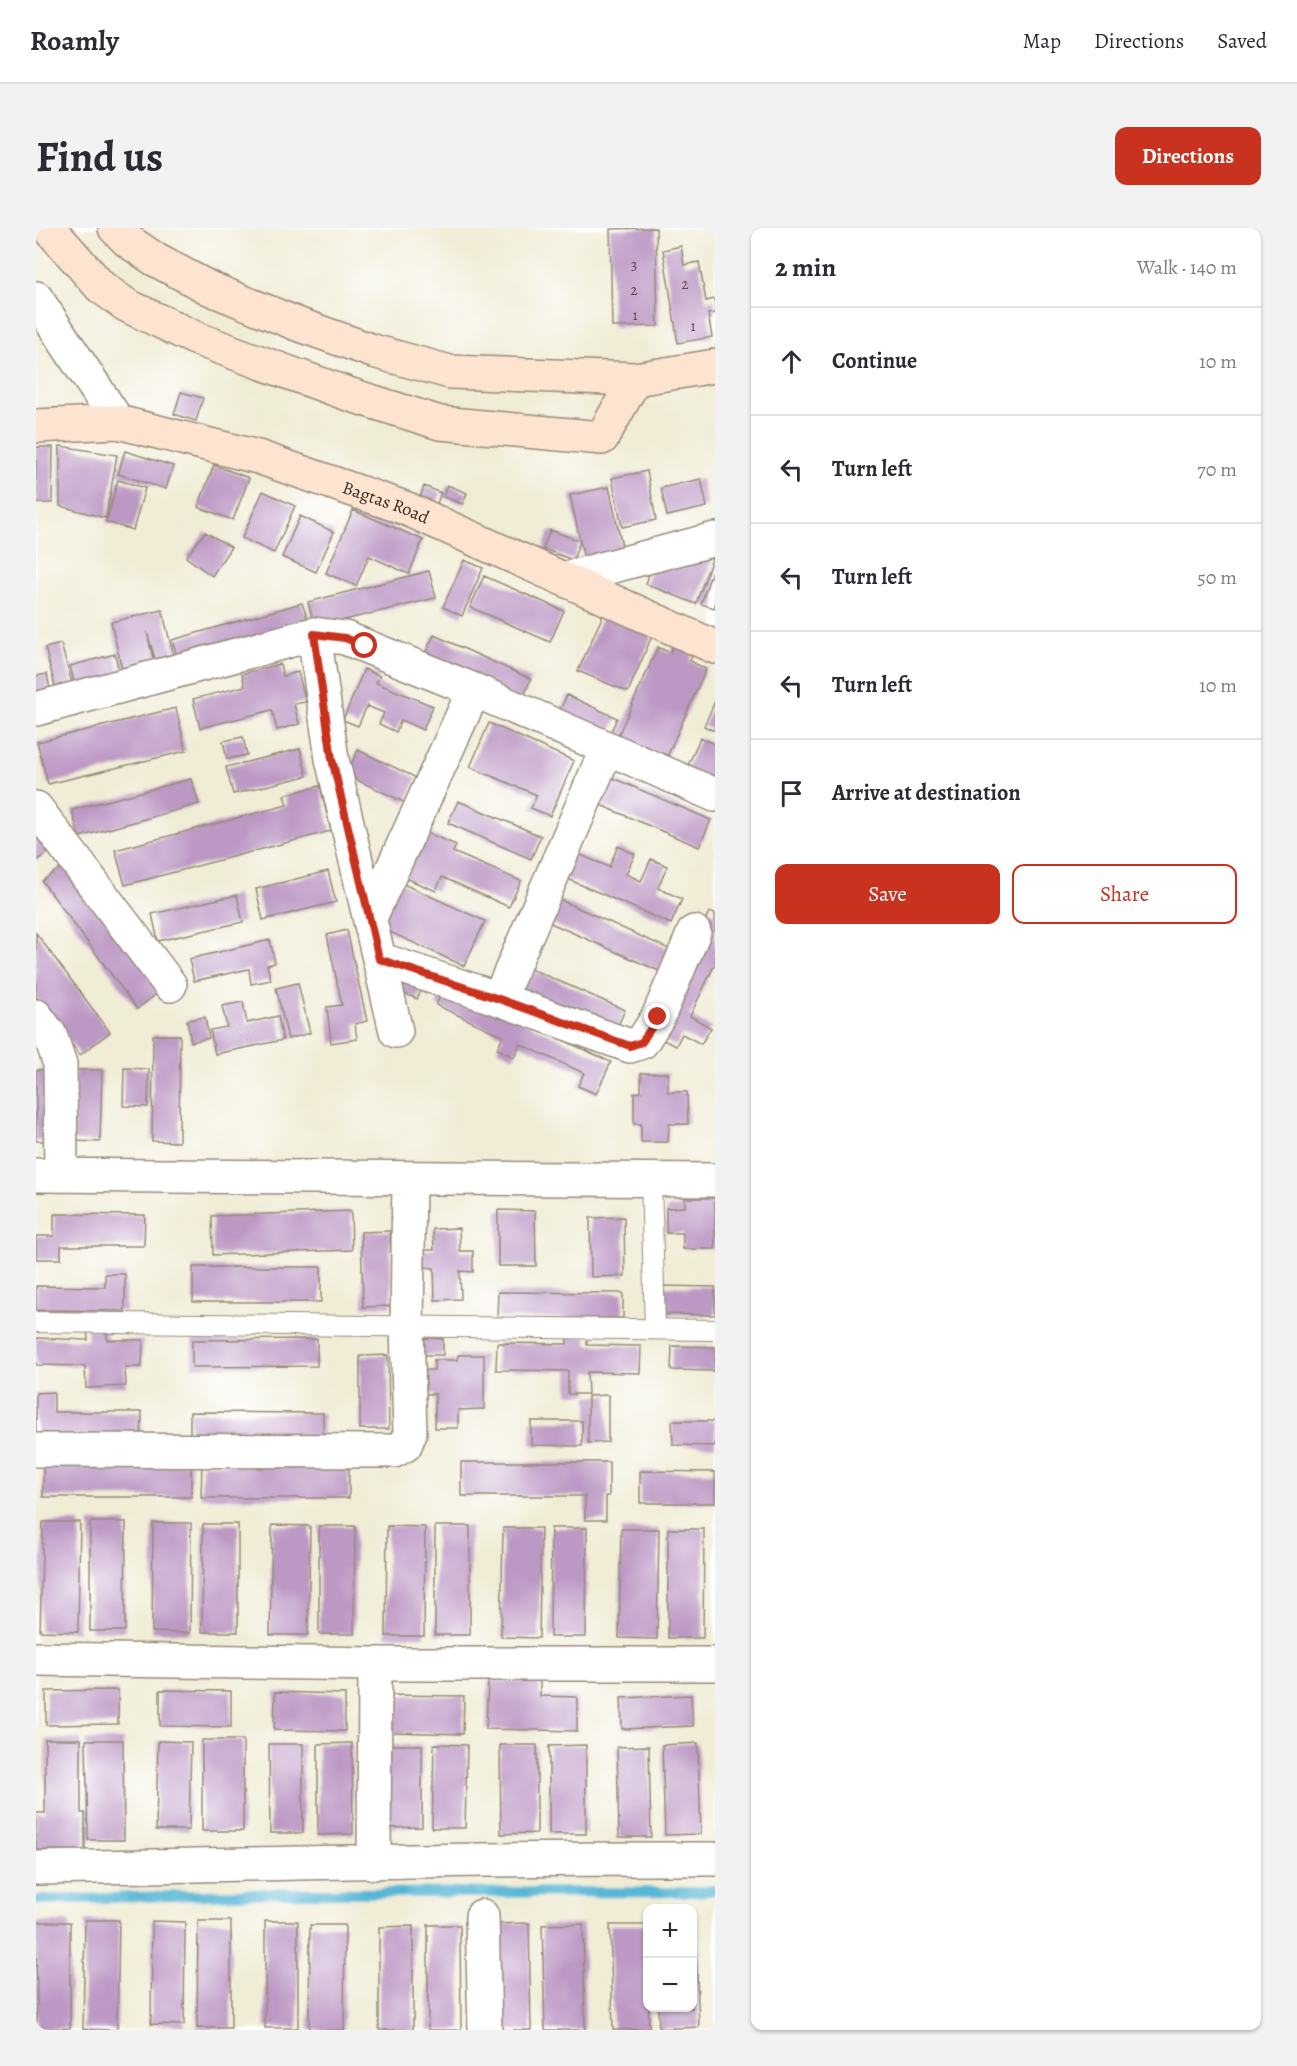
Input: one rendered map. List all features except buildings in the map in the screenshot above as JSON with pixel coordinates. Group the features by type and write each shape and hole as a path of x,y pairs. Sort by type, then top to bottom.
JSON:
{"street":[{"path":"36,231 42,228"},
{"path":"50,228 101,287 126,305 151,318 272,367 440,423 602,438 635,378"},
{"path":"115,228 128,241 156,260 208,288 297,324 374,351 450,372 635,378 715,366"},
{"path":"36,298 118,422"},
{"name":"Bagtas Road","path":"36,426 118,422 258,457 405,508 715,647"},
{"path":"564,579 715,539"},
{"path":"314,634 332,759 396,1031"},
{"path":"36,709 314,634 345,638 474,690 715,795"},
{"path":"370,918 474,690"},
{"path":"499,999 607,748"},
{"path":"36,808 171,984"},
{"path":"379,959 630,1046 642,1042 658,1017 694,932"},
{"path":"36,1016 50,1035 60,1064 49,1175 715,1179"},
{"path":"36,1450 394,1450 405,1445 410,1433 407,1328 408,1178"},
{"path":"36,1659 375,1664 715,1664"},
{"path":"374,1863 375,1664"},
{"path":"36,1868 536,1858 715,1859"},
{"path":"482,1916 485,2030"}],"lane":[{"path":"651,1179 655,1329"},
{"path":"36,1322 715,1330"}],"waterway":[{"path":"36,1900 276,1893 696,1892 715,1890"}],"route":[{"path":"365,646 345,638 314,634 332,759 379,959 630,1046 642,1042 658,1017"}]}
